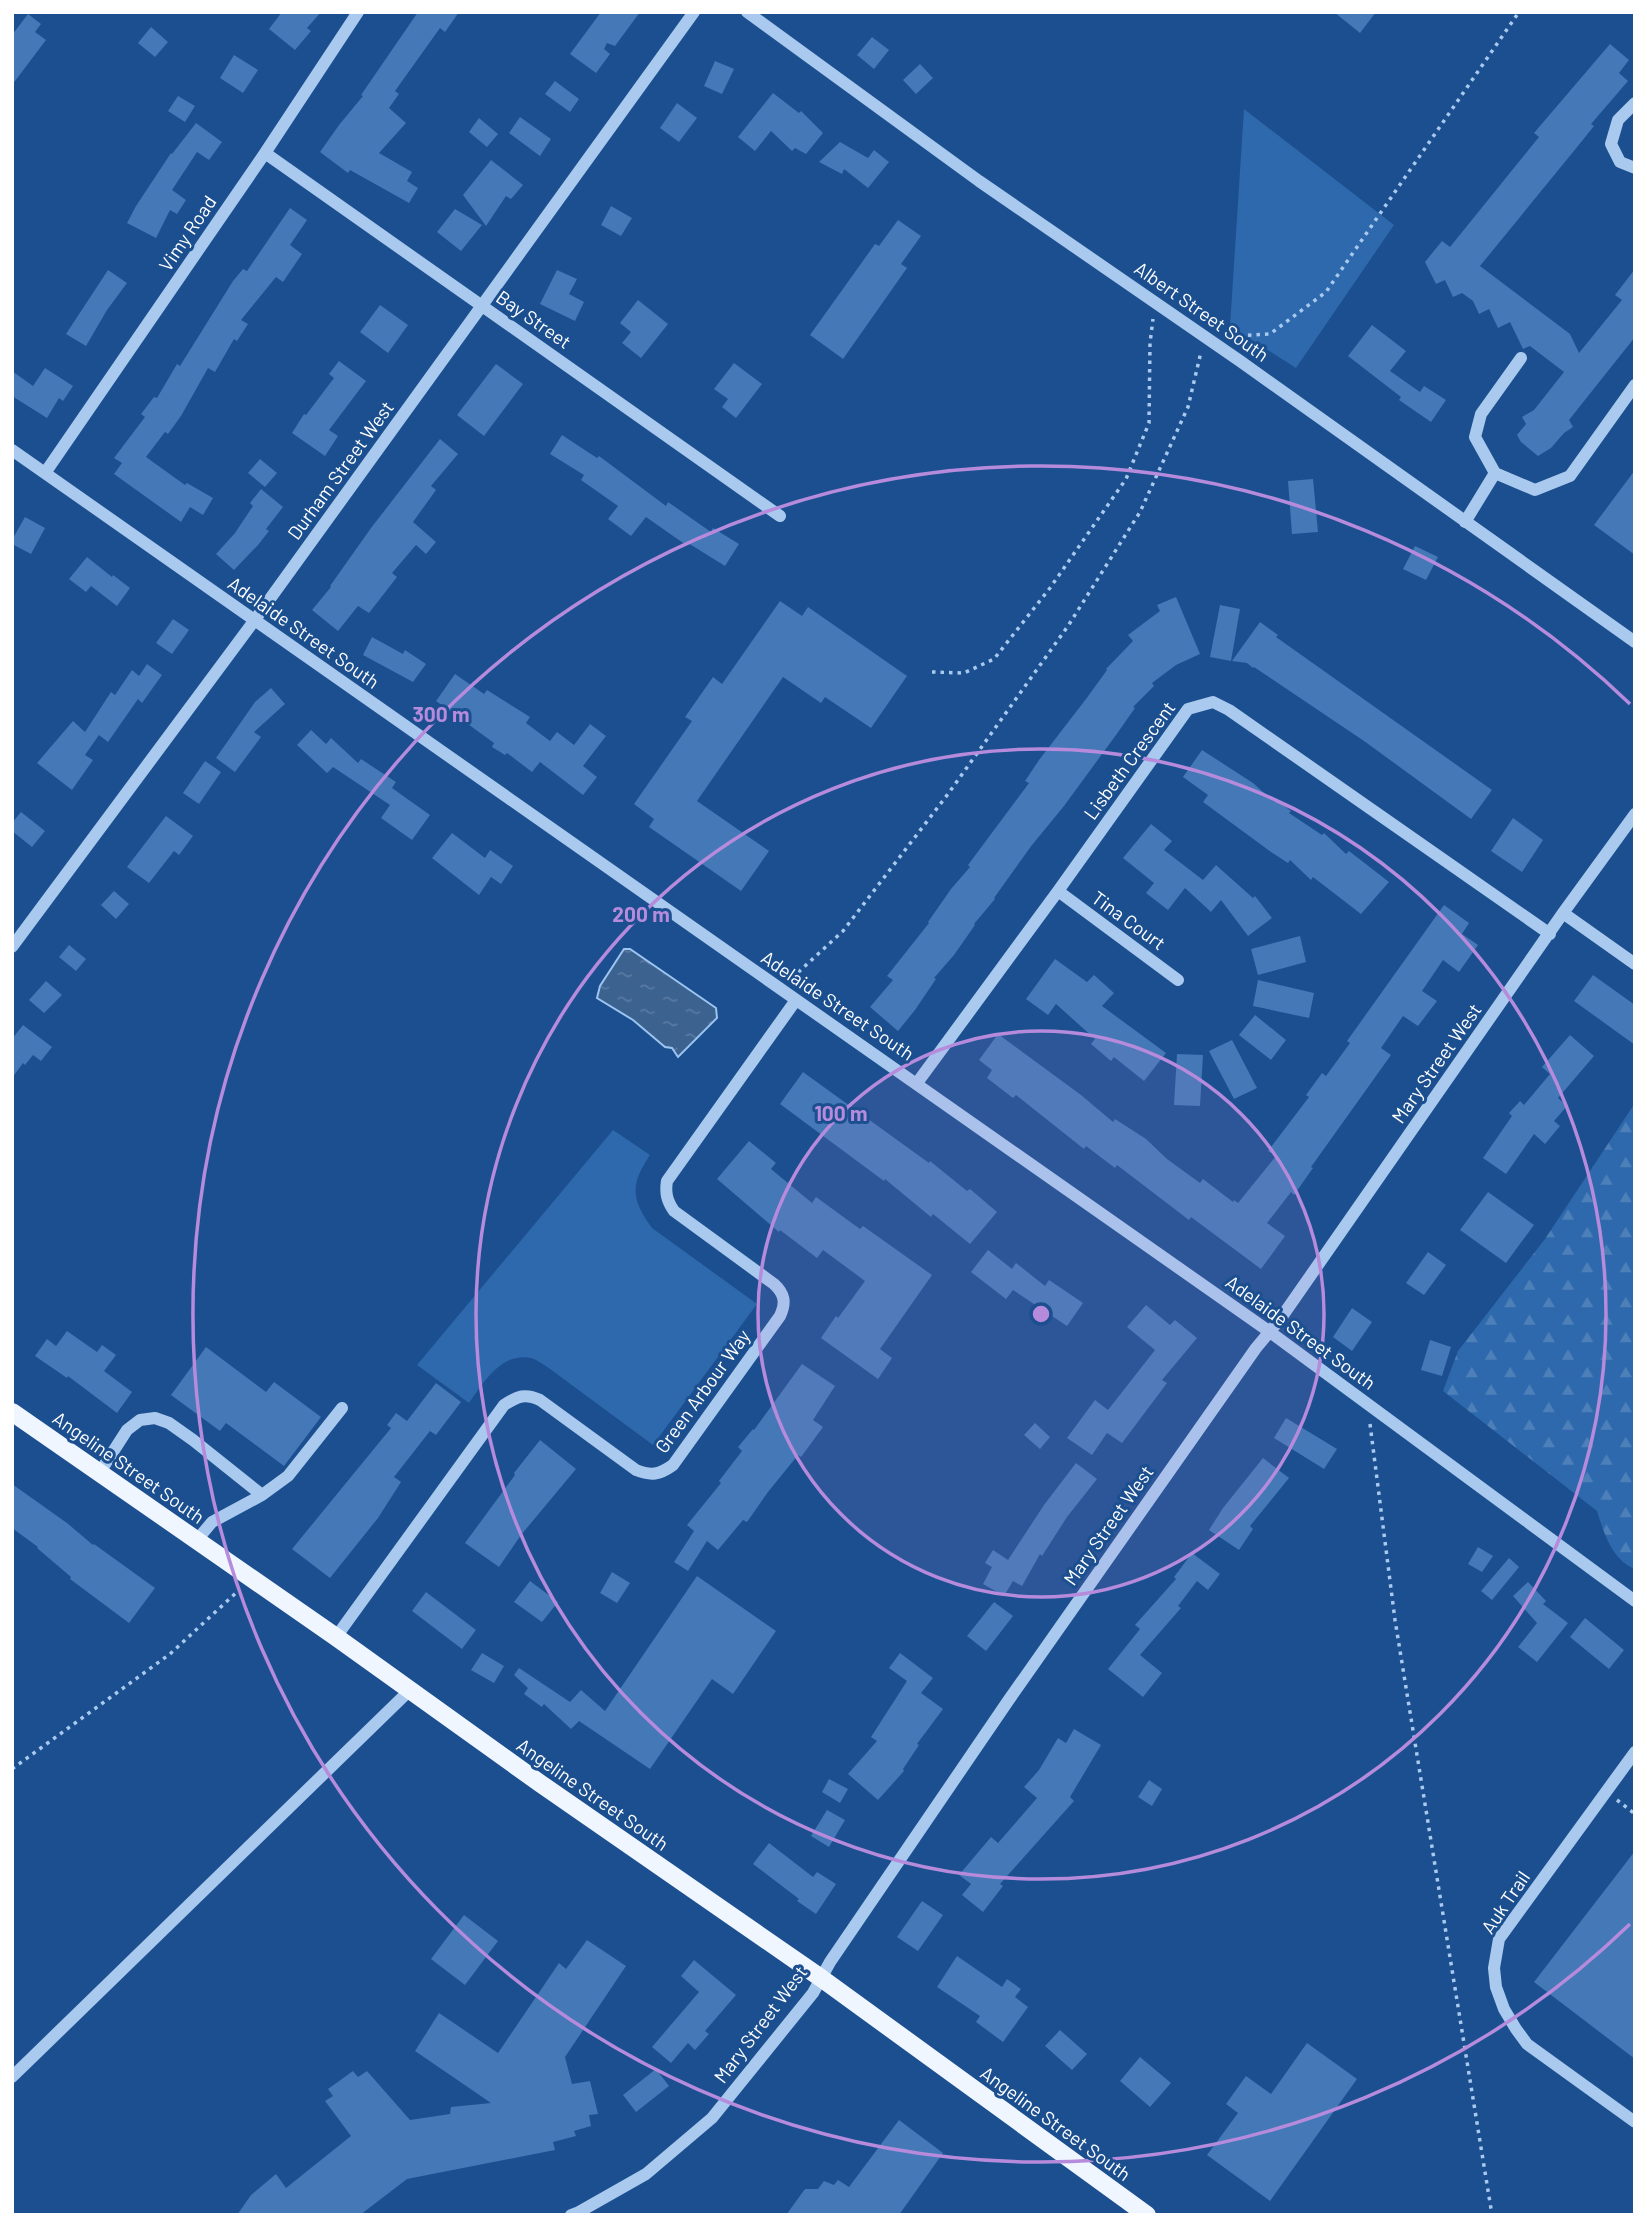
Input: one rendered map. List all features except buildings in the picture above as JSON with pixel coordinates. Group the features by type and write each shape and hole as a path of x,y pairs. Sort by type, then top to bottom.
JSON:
{"main road":[{"name":"Angeline Street South","path":"12,1412 821,1978 1144,2214"}],"street":[{"name":"Vimy Road","path":"45,473 265,153 358,12"},
{"name":"Durham Street West","path":"12,947 254,621 694,12"},
{"name":"Albert Street South","path":"747,12 979,181 1205,337 1635,642"},
{"path":"1635,103 1618,120 1611,144 1620,162 1635,168"},
{"name":"Bay Street","path":"265,153 780,516"},
{"path":"1521,358 1481,414 1475,437 1495,473 1535,490 1570,476 1635,386"},
{"name":"Adelaide Street South","path":"12,450 1270,1332 1635,1601"},
{"path":"1465,522 1495,473"},
{"name":"Lisbeth Crescent","path":"917,1083 1188,709 1213,702 1229,710 1550,934"},
{"name":"Mary Street West","path":"571,2215 646,2174 712,2118 813,1993 1016,1690 1635,814"},
{"name":"Tina Court","path":"1058,891 1178,979"},
{"path":"1563,913 1635,964"},
{"name":"Green Arbour Way","path":"336,1637 505,1405 516,1397 528,1395 540,1400 648,1475 661,1474 673,1465 780,1316 784,1298 774,1283 674,1211 668,1203 667,1181 796,1000"},
{"path":"197,1539 212,1522 262,1495 293,1471 342,1408"},
{"path":"100,1472 127,1430 140,1420 155,1418 169,1423 185,1434 262,1495"},
{"path":"12,2077 410,1690"},
{"name":"Auk Trail","path":"1635,1752 1499,1940 1494,1968 1496,1986 1504,2009 1528,2044 1635,2122"}],"path":[{"path":"781,990 843,931 948,794 1068,626 1140,512 1188,407 1205,337 1270,334 1326,292 1519,12"},
{"path":"932,672 964,673 993,659 1050,588 1126,479 1149,423 1150,343 1155,303"},
{"path":"1367,1404 1399,1647 1492,2215"},
{"path":"12,1769 170,1654 252,1578"},
{"path":"1607,1792 1635,1814"}],"green space":[{"path":"1244,109 1394,225 1296,368 1230,326"},
{"path":"1635,1103 1635,1569 1627,1565 1615,1552 1606,1537 1597,1511 1443,1391 1458,1351 1545,1239"},
{"path":"613,1130 650,1155 639,1175 636,1192 640,1209 652,1228 757,1304 653,1445 533,1359 520,1357 502,1364 487,1378 469,1403 417,1365"}],"water":[{"path":"624,949 630,949 716,1008 717,1018 678,1057 672,1048 665,1047 633,1020 597,998 600,986"}]}
